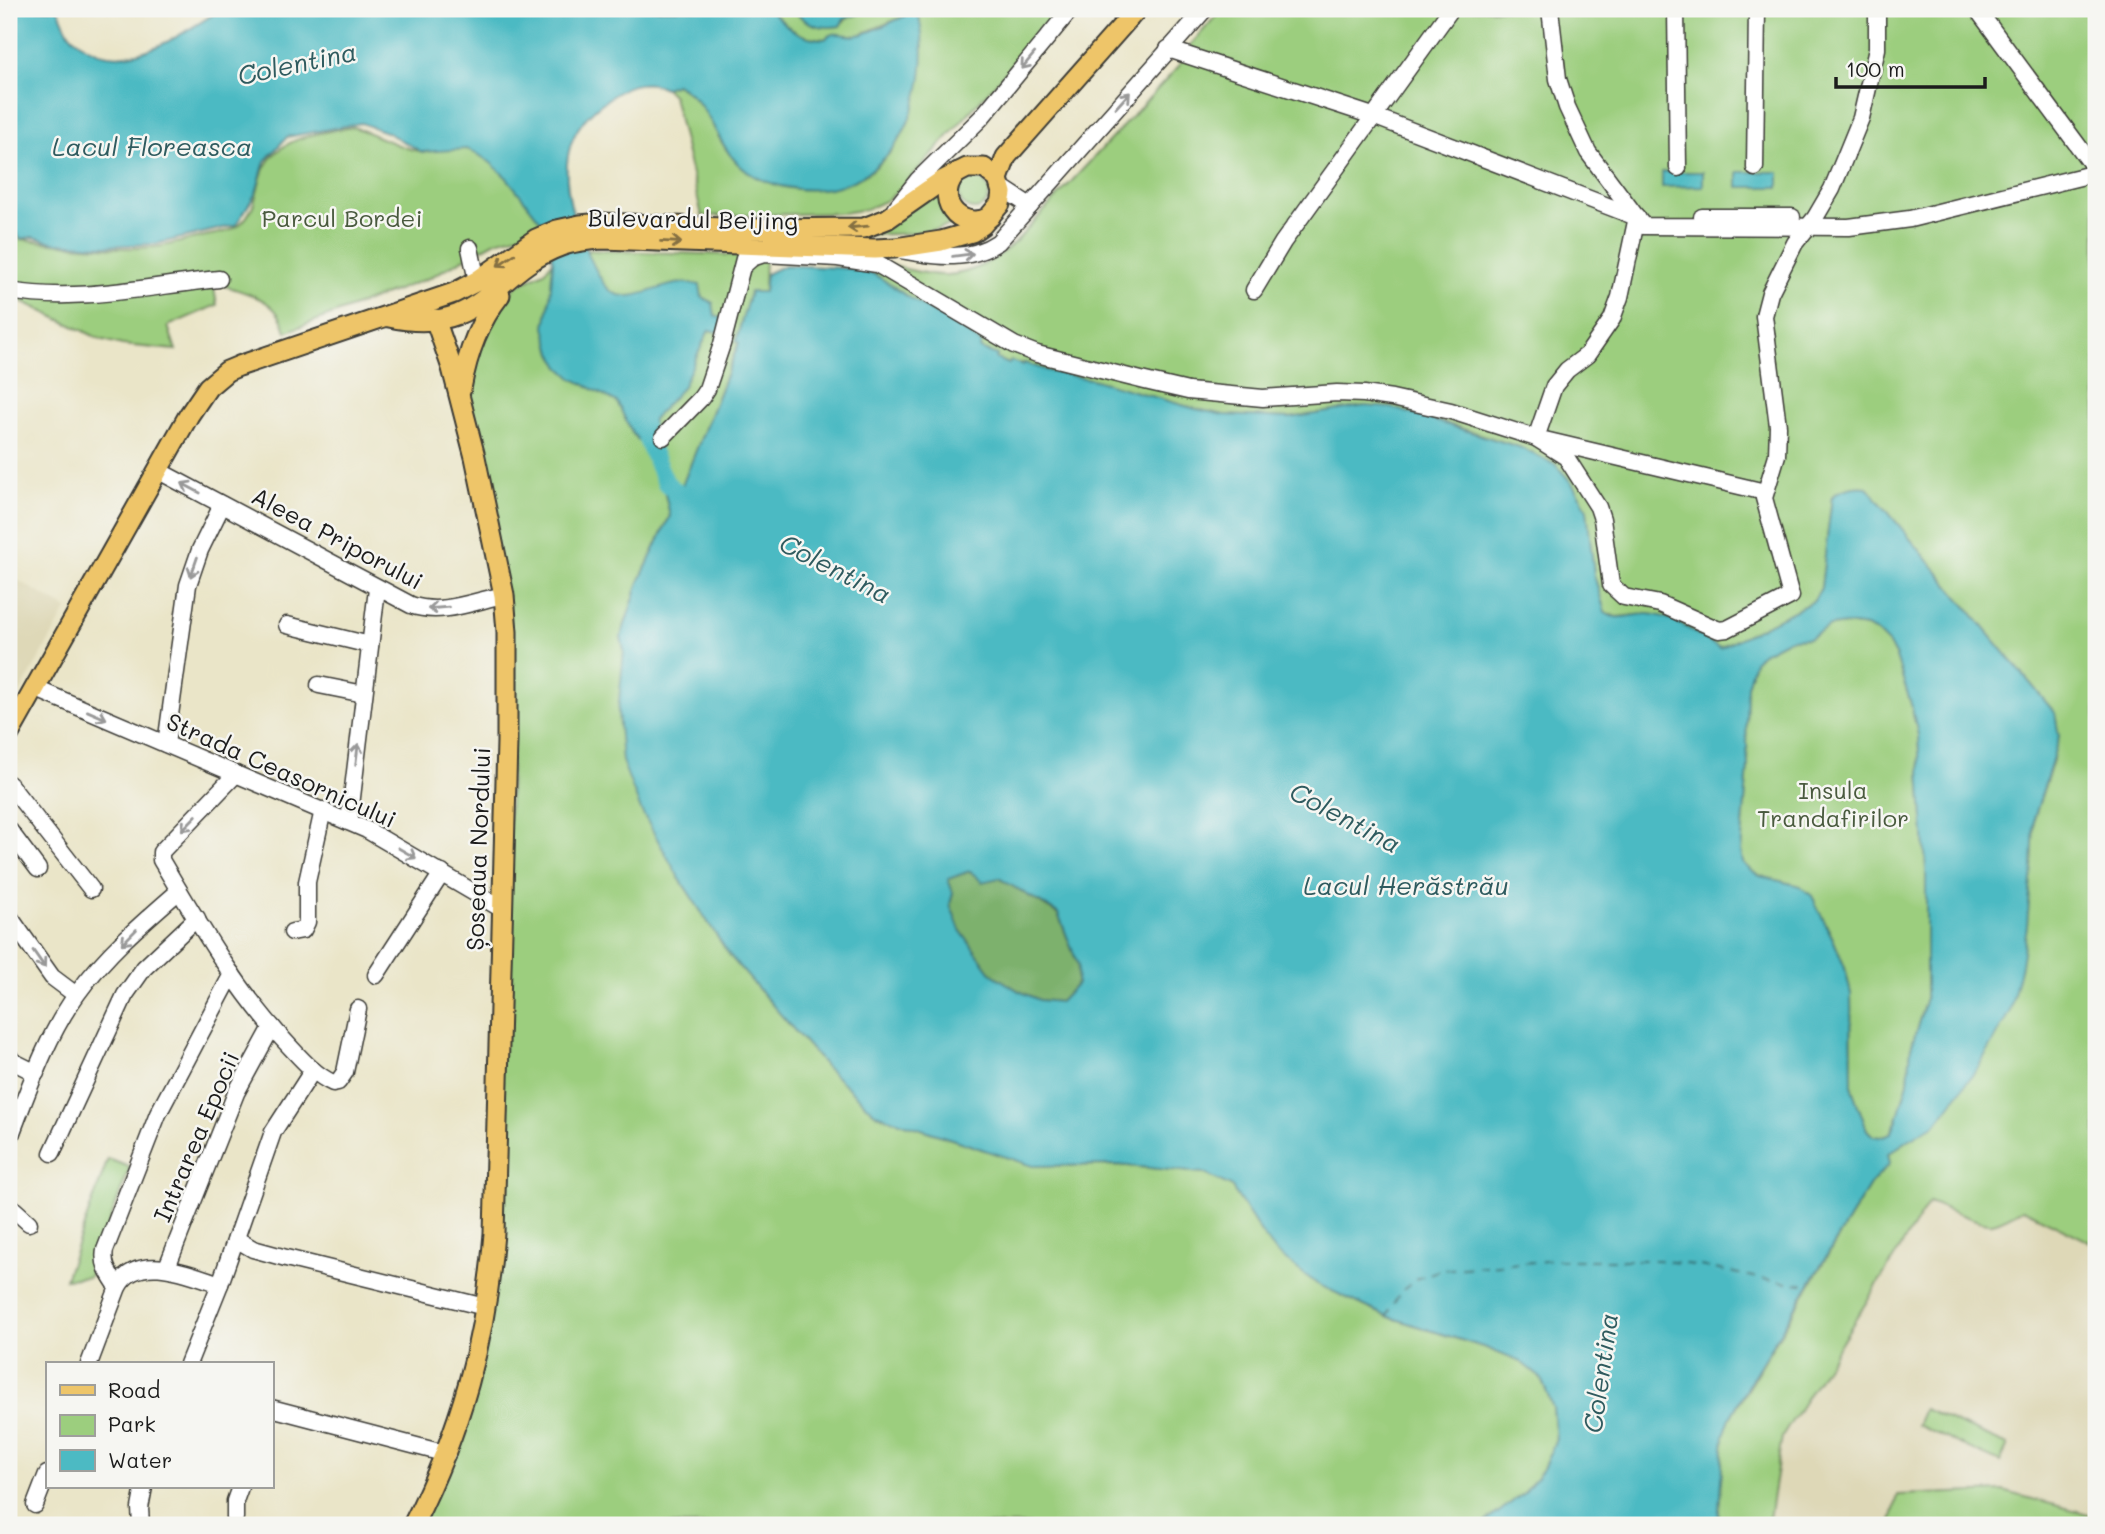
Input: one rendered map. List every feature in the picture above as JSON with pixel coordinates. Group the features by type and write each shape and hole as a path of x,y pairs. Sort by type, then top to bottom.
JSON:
{"main road":[{"name":"Bulevardul Beijing","path":"602,231 843,229 870,226 887,219 967,167 994,178 1006,157 1130,11"},
{"path":"959,171 951,179 947,200 952,210 970,221 981,221 994,213 1001,200 994,178"},
{"name":"Bulevardul Beijing","path":"435,310 477,281 541,246 568,227 746,245 895,248 962,236 982,225 994,213"},
{"name":"Bulevardul Beijing","path":"157,470 200,398 208,387 227,371 261,357 389,317 435,310 459,314 475,307 516,274 541,246"},
{"name":"Șoseaua Nordului","path":"460,397 475,335 516,274"},
{"name":"Șoseaua Nordului","path":"413,1525 447,1454 472,1374 485,1307 494,1233 508,671 504,595 460,397 435,310"},
{"path":"9,734 157,470"}],"street":[{"path":"887,219 918,180 981,118 1072,9"},
{"path":"895,248 943,257 975,253 998,242 1205,9"},
{"path":"1254,290 1283,242 1451,9"},
{"path":"1676,9 1678,168"},
{"path":"1755,168 1757,9"},
{"path":"1536,438 1566,457 1598,507 1611,585 1624,597 1660,604 1719,630 1727,629 1791,596 1765,503 1765,492 1777,455 1778,416 1763,316 1770,293 1795,243 1812,223 1832,189 1861,118 1877,49 1877,9"},
{"path":"1168,49 1373,116 1637,217 1812,223 1849,227 1910,219 2096,171 1977,9"},
{"path":"1547,10 1558,79 1571,117 1588,152 1626,207 1637,217"},
{"path":"994,178 1030,206"},
{"path":"994,213 1030,206"},
{"path":"1536,438 1554,386 1567,370 1593,347 1612,319 1620,297 1637,217"},
{"path":"663,437 701,398 712,377 743,266 746,245"},
{"path":"470,248 477,281"},
{"path":"743,266 752,258 764,254 838,258 877,264 1002,340 1037,354 1188,391 1228,396 1263,398 1350,393 1392,398 1451,411 1536,438 1765,492"},
{"path":"9,290 32,295 89,295 219,279"},
{"name":"Aleea Priporului","path":"157,470 411,606 431,610 504,595"},
{"path":"166,744 188,585 200,550 222,505"},
{"path":"349,821 377,589"},
{"path":"287,625 370,645"},
{"path":"320,685 364,694"},
{"name":"Strada Ceasornicului","path":"34,688 349,821 502,909"},
{"path":"236,774 161,852 161,860 232,974 272,1027 313,1070 333,1083 342,1078 358,1009"},
{"path":"9,784 90,889"},
{"path":"292,932 303,930 307,922 307,882 323,810"},
{"path":"9,830 38,869"},
{"path":"376,975 442,873"},
{"path":"10,1135 55,1031 76,995 115,950 179,891"},
{"path":"9,916 51,977 76,995"},
{"path":"52,1153 125,995 144,968 197,918"},
{"path":"118,1287 107,1271 103,1257 105,1250 158,1114 232,974"},
{"name":"Intrarea Epocii","path":"167,1267 236,1093 272,1027"},
{"path":"9,1056 12,1061 36,1073"},
{"path":"189,1362 220,1284 273,1132 313,1070"},
{"path":"9,1205 29,1223"},
{"path":"236,1239 253,1249 485,1307"},
{"path":"90,1362 122,1279 138,1270 167,1267 220,1284"},
{"path":"273,1413 447,1454"},
{"path":"35,1505 46,1477"},
{"path":"141,1525 139,1508 144,1488"},
{"path":"234,1518 240,1488"}],"shaded area":[{"path":"9,575 67,609 16,700 9,696"},
{"path":"1929,1201 1991,1224 2023,1208 2096,1245 2096,1496 2092,1515 2003,1491 1898,1495 1890,1525 1768,1525 1782,1437"}],"green space":[{"path":"769,9 793,9 808,21 839,26 861,12 908,9 905,16 859,35 830,35 826,39 808,37 794,31"},
{"path":"917,9 1062,9 900,190 885,201 867,209 843,213 702,216 673,96 665,88 676,84 688,92 705,112 731,156 755,176 770,183 805,189 840,185 856,179 878,165 900,139 908,123 918,81 920,20"},
{"path":"1222,9 2096,9 2096,1245 2023,1209 2000,1221 1987,1223 1929,1202 1782,1437 1768,1525 1718,1525 1724,1435 1730,1418 1871,1183 1890,1164 1888,1154 1935,1125 2032,868 2034,819 2053,760 2055,713 1867,487 1848,488 1832,497 1821,588 1814,601 1720,648 1650,614 1616,617 1605,612 1594,575 1587,511 1582,499 1556,465 1519,447 1420,415 1365,406 1290,418 1224,415 1025,363 1010,364 996,359 997,355 979,349 873,273 881,263 931,274 956,274 984,264 1002,253 1179,66 1186,50"},
{"name":"Parcul Bordei","path":"353,127 419,151 462,148 480,154 501,170 543,224 519,235 496,241 429,278 286,332 282,320 267,303 213,282 217,305 168,326 176,350 122,345 100,339 9,295 9,222 20,239 103,247 159,246 226,231 236,227 249,214 261,177 275,153 298,139"},
{"path":"974,179 985,183 989,194 985,205 974,209 963,205 959,194 963,183"},
{"path":"942,192 959,222 922,232 858,234"},
{"path":"585,250 765,256 764,292 741,323 739,342 682,486 676,488 663,485 670,516 639,582 621,637 678,876 730,956 827,1068 876,1114 1033,1166 1117,1165 1203,1173 1231,1186 1277,1252 1317,1284 1386,1316 1521,1362 1541,1378 1553,1408 1556,1439 1543,1469 1525,1492 1482,1525 416,1525 487,1321 515,675 467,398 483,330 516,286 544,272 553,261"},
{"name":"Insula Trandafirilor","path":"1846,624 1877,632 1889,644 1911,704 1918,735 1926,869 1926,998 1911,1048 1908,1082 1897,1120 1891,1133 1881,1137 1873,1136 1867,1130 1852,1089 1851,994 1845,968 1834,941 1812,897 1800,886 1760,876 1751,871 1743,863 1741,851 1748,766 1747,686 1754,661 1762,653 1789,639 1809,638 1830,626"},
{"path":"970,871 999,878 1058,914 1078,965 1077,984 1060,1002 1039,1000 992,974 960,930 950,904 953,893 947,879"},
{"path":"108,1159 130,1167 89,1277 65,1279"},
{"path":"1924,1409 2008,1445 2000,1462 1917,1425"},
{"path":"2003,1491 2092,1515 2090,1525 1890,1525 1898,1495"}],"water":[{"name":"Lacul Floreasca","path":"9,9 58,9 68,31 82,44 99,53 117,56 154,48 222,9 769,9 794,31 808,37 825,39 833,34 853,36 869,32 905,16 908,9 917,9 922,37 922,66 918,95 908,122 894,147 875,167 851,182 822,189 796,189 779,185 762,180 741,167 700,105 676,84 665,88 646,83 627,87 584,120 572,141 568,156 568,190 582,241 604,284 612,292 624,296 676,284 700,285 702,297 713,303 715,316 725,319 721,333 709,330 682,388 653,419 652,440 642,444 632,433 617,402 572,378 560,367 552,353 545,327 553,261 543,224 507,178 491,163 467,149 422,152 386,132 361,123 287,137 265,161 256,193 236,225 156,244 103,246 57,243 33,237 20,239 9,222"},
{"path":"793,9 873,9 844,19 840,26 826,27 808,22"},
{"path":"1662,172 1703,172 1703,186 1662,187"},
{"path":"1738,172 1779,172 1779,187 1738,187"},
{"name":"Lacul Herăstrău","path":"785,265 862,269 881,278 964,331 981,343 980,349 997,355 996,359 1009,364 1011,361 1023,365 1024,363 1052,372 1095,380 1196,409 1224,415 1290,418 1365,406 1393,408 1519,447 1556,465 1582,499 1587,510 1594,575 1605,612 1614,617 1658,615 1686,627 1720,648 1814,601 1821,588 1832,497 1848,488 1867,487 2055,713 2059,737 2034,819 2027,926 2010,1011 1979,1066 1935,1125 1888,1154 1890,1164 1871,1183 1748,1385 1724,1435 1718,1525 1482,1525 1525,1492 1543,1469 1556,1439 1553,1408 1541,1378 1521,1362 1386,1316 1317,1284 1277,1253 1231,1186 1203,1173 1117,1165 1033,1166 876,1114 827,1068 730,956 678,876 641,810 622,761 618,712 624,650 621,637 639,582 670,516 663,485 669,481 676,488 682,486 739,343 736,341 750,292 764,292 766,274","holes":["1846,624 1877,632 1889,644 1911,704 1918,735 1926,869 1926,998 1911,1048 1908,1082 1897,1120 1891,1133 1881,1137 1873,1136 1867,1130 1852,1089 1851,994 1845,968 1812,896 1800,886 1760,876 1751,871 1743,863 1741,851 1748,766 1747,686 1754,661 1762,653 1789,639 1809,638 1830,626","970,871 982,882 999,878 1058,913 1078,965 1077,984 1060,1002 1039,1000 992,974 960,930 950,904 953,893 948,879"]}],"waterway":[{"path":"642,420 648,442 666,483 684,498"}],"ferry route":[{"path":"1386,1317 1400,1292 1418,1278 1440,1270 1557,1260 1659,1260 1810,1285"}],"water label":[{"name":"Colentina","path":"297,64"},
{"name":"Colentina","path":"835,569"},
{"name":"Colentina","path":"1345,818"},
{"name":"Colentina","path":"1601,1373"}]}
